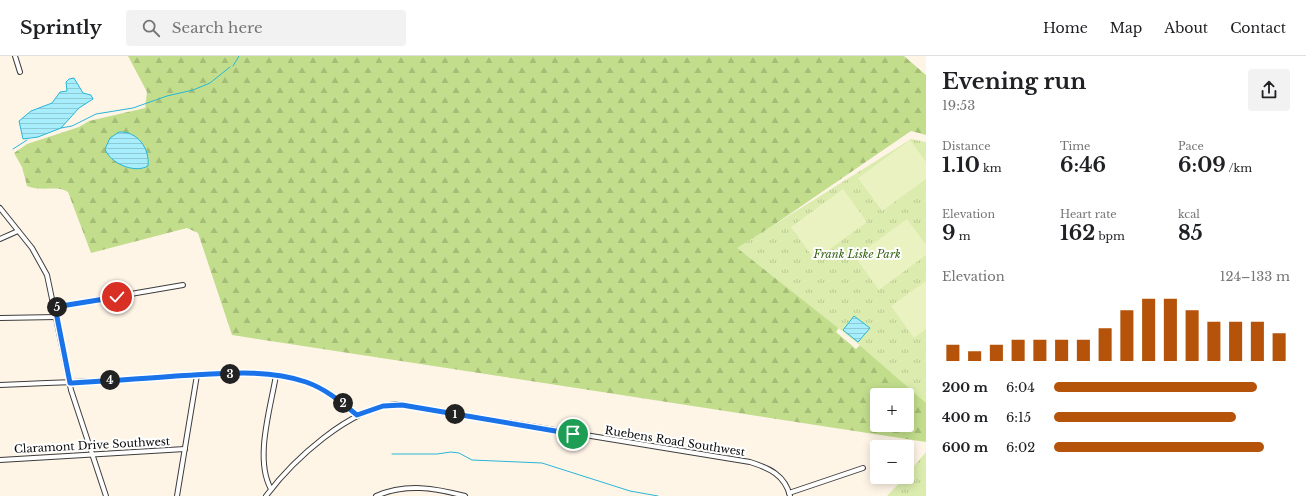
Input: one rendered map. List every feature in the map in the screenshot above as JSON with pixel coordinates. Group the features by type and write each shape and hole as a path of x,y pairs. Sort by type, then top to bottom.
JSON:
{"street":[{"path":"15,56 20,72"},
{"path":"0,208 44,268 55,307 70,383 91,454 106,496"},
{"path":"0,239 18,231"},
{"path":"55,307 183,286"},
{"path":"0,318 56,317"},
{"path":"0,385 70,383 254,373 276,375 306,382 322,389 339,400 357,415"},
{"path":"177,496 197,375"},
{"path":"271,489 265,474 264,448 276,375"},
{"name":"Ruebens Road Southwest","path":"266,496 271,489 309,451 344,423 357,415 383,406 402,405 750,462 768,467 776,473 787,486 789,495"},
{"name":"Claramont Drive Southwest","path":"0,460 185,449"},
{"path":"789,495 864,468"},
{"path":"376,496 401,489 424,487 465,496"}],"green space":[{"path":"128,56 904,56 926,75 926,135 911,131 759,235 851,310 836,332 856,349 873,332 926,370 926,442 232,335 198,233 187,228 91,253 68,192 59,189 33,188 27,186 22,167 14,153 27,144 79,127 89,121 145,108 147,92"},
{"name":"Frank Liske Park","path":"911,139 926,142 926,403 914,393 914,388 909,388 857,343 737,248"},
{"path":"910,140 926,162 926,179 882,211 858,178"},
{"path":"843,189 867,222 815,260 791,227"},
{"path":"907,219 926,245 926,255 879,290 855,257"},
{"path":"926,281 926,329 914,338 891,306"},
{"path":"926,452 926,496 887,496 898,484 914,484 914,466"}],"water":[{"path":"74,78 83,93 91,95 93,99 79,108 61,128 38,137 23,139 19,121 31,111 52,103 60,92 67,91 66,82 69,79"},
{"path":"119,132 131,134 141,142 147,153 148,166 136,169 130,168 117,163 112,159 105,149 110,138"},
{"path":"854,316 870,328 858,342 843,330"}],"waterway":[{"path":"233,66 239,56"},
{"path":"61,128 72,126 96,114 133,108 167,96 193,90 210,83 230,67"},
{"path":"13,149 27,140"},
{"path":"392,454 437,454 451,452 459,453 472,460 542,463 630,491 658,496"}],"route":[{"path":"117,297 55,307 70,383 197,375 242,373 267,374 283,376 306,382 322,389 331,394 357,415 368,410 396,404 573,434"}]}
